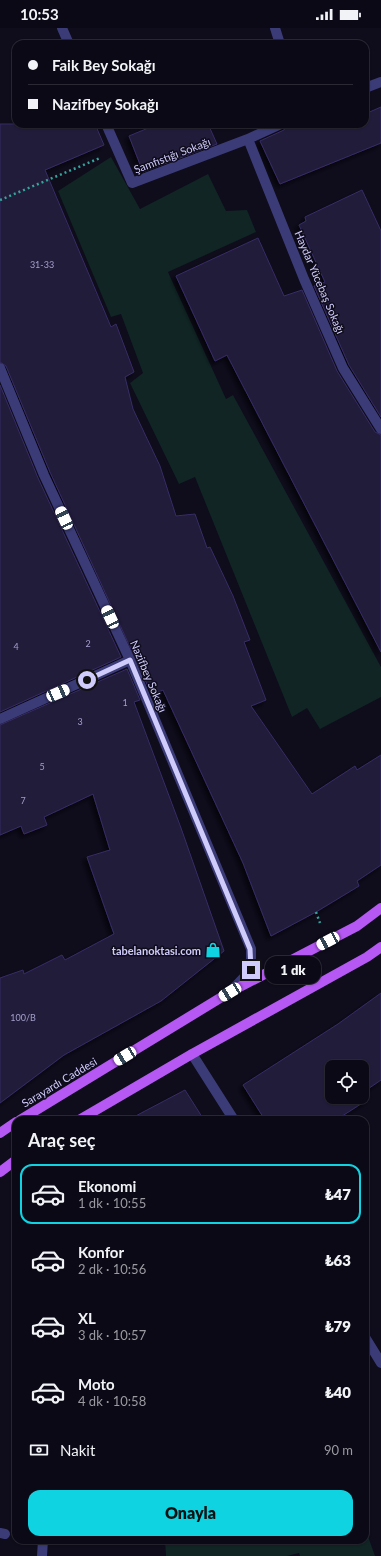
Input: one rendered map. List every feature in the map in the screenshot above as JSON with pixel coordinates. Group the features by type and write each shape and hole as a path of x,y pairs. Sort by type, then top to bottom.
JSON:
{"main road":[{"name":"Sarayardı Caddesi","path":"27,1116 230,992 357,926 381,908"},
{"path":"86,1116 192,1054 368,958 381,947"},
{"name":"Sarayardı Caddesi","path":"0,1133 12,1125"},
{"path":"0,1172 12,1163"}],"street":[{"path":"62,28 67,40"},
{"path":"275,28 279,40"},
{"path":"369,86 381,82"},
{"name":"Şamfıstığı Sokağı","path":"108,128 132,183 272,128"},
{"name":"Haydar Yücebaş Sokağı","path":"248,138 304,279 343,368 381,429"},
{"name":"Nazifbey Sokağı","path":"0,368 44,475 130,660 250,949 251,970 230,992"},
{"path":"0,719 130,660"},
{"path":"192,1054 231,1116"},
{"path":"369,1344 381,1363"},
{"path":"42,1556 43,1544"}],"path":[{"path":"0,200 106,155"},
{"path":"316,912 321,927"}],"green space":[{"path":"111,157 140,209 208,174 226,211 247,210 256,232 168,272 226,399 233,395 381,667 381,697 320,729 307,708 292,717 195,477 179,484 130,383 143,373 121,314 111,317 58,191"},
{"path":"369,1539 375,1556 300,1556 299,1553 287,1556 166,1556 165,1544 369,1544"}],"building":[{"path":"381,107 381,143 280,184 260,141 284,130 285,128 369,128 369,112"},
{"path":"0,124 12,124 12,128 97,128 104,145 45,170 111,327 116,324 134,372 125,377 133,409 160,466 176,516 195,514 207,548 210,547 233,596 250,640 244,642 266,700 251,706 312,794 355,766 357,770 381,755 381,865 357,881 359,886 316,912 271,936 243,863 163,690 152,695 50,472 6,366 0,362"},
{"path":"148,128 210,128 217,144 143,172 129,136"},
{"path":"362,190 381,231 381,417 349,365 314,286 325,282 299,225 306,221 305,217"},
{"path":"258,238 284,296 302,290 337,371 375,432 381,435 381,652 227,355 215,361 176,276"},
{"path":"0,385 38,478 121,657 0,712"},
{"path":"127,669 140,700 134,702 181,828 224,951 161,1001 64,1055 0,1103 0,978 23,970 24,974 62,955 65,960 114,934 87,857 110,850 93,794 44,817 47,825 24,834 21,826 0,835 0,725"},
{"path":"381,993 381,1080 369,1088 369,1060 325,1060 325,1104 361,1104 342,1116 262,1116 243,1085 338,1024"},
{"path":"185,1090 201,1116 136,1116"}],"place":[{"name":"tabelanoktasi.com","path":"213,950"}],"route":[{"path":"87,680 130,660 216,871 250,949 251,970"}]}
